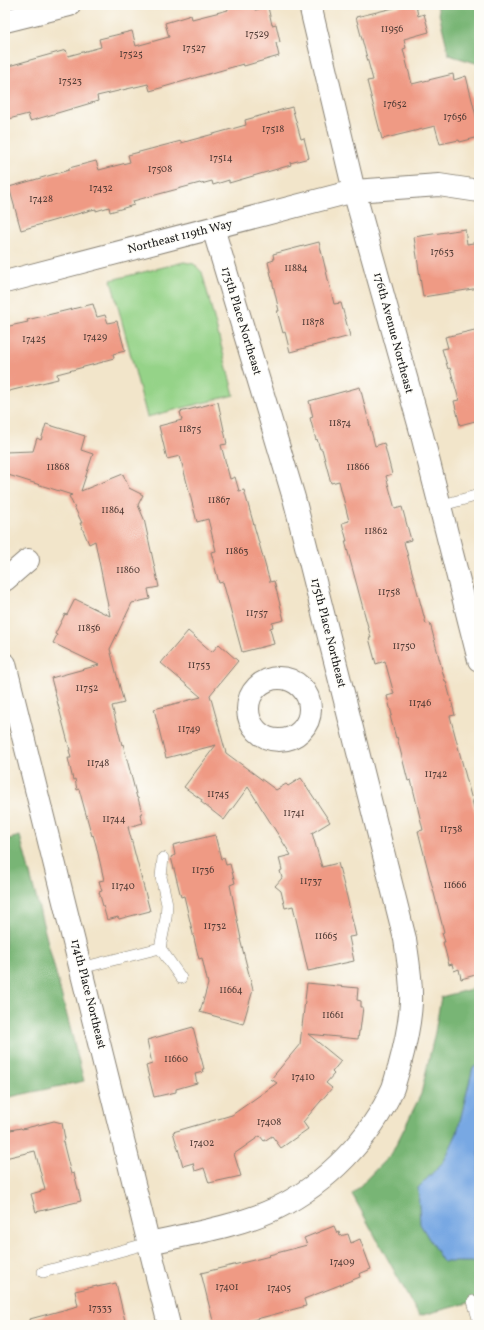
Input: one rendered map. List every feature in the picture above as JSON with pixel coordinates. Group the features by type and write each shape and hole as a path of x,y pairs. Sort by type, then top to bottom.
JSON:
{"street":[{"path":"5,21 69,5"},
{"name":"176th Avenue Northeast","path":"310,5 354,191 422,435 479,660"},
{"name":"Northeast 119th Way","path":"5,282 354,191 439,186 479,191"},
{"name":"175th Place Northeast","path":"149,1244 248,1220 284,1204 306,1190 339,1165 372,1126 393,1088 406,1043 411,1002 410,973 405,939 294,498 213,228"},
{"path":"5,580 28,560"},
{"name":"174th Place Northeast","path":"5,664 14,736 81,968 169,1325"},
{"path":"310,704 344,697"}],"lane":[{"path":"439,506 479,495"},
{"path":"163,858 161,877 167,904 166,918 160,948 181,978"},
{"path":"81,968 160,948"},
{"path":"42,1272 149,1244"},
{"path":"473,1301 479,1322"}],"green space":[{"path":"437,5 479,5 479,64 449,55"},
{"path":"184,262 194,264 202,272 234,395 147,417 111,280"},
{"path":"20,836 84,1081 5,1098 5,840"},
{"path":"479,987 479,1300 419,1316 352,1194 392,1153 421,1094 441,997"}],"water":[{"path":"479,1065 479,1259 473,1262 443,1262 420,1224 418,1188 444,1161 457,1133 473,1067"}],"building":[{"path":"227,5 254,5 255,10 268,7 272,25 276,24 280,42 276,43 279,56 244,66 243,64 150,91 148,84 97,96 98,101 30,121 28,114 5,120 5,67 66,50 68,56 101,47 99,39 132,31 136,46 169,37 165,23 191,15 192,19 228,10"},
{"path":"406,5 416,5 418,16 424,14 429,32 404,39 406,48 403,49 412,84 453,74 454,80 466,76 479,128 479,137 460,142 459,140 440,144 435,126 382,139 367,81 373,80 356,17"},
{"path":"292,107 301,139 304,138 309,158 290,163 291,165 229,183 229,180 213,185 212,181 200,183 133,201 134,205 110,212 109,207 96,211 96,209 91,210 21,230 9,187 96,161 99,170 130,162 128,155 181,141 181,143 246,125 245,120"},
{"path":"465,229 467,244 479,242 479,288 423,297 414,237"},
{"path":"319,242 334,304 341,303 350,336 290,352 285,332 283,333 277,311 279,311 268,262 274,260 273,254"},
{"path":"93,304 97,317 105,315 108,323 117,321 125,351 113,354 114,358 103,362 57,374 58,379 5,392 5,327 28,322 27,320"},
{"path":"479,329 479,420 460,425 454,401 459,400 450,368 448,369 442,349 448,348 445,337"},
{"path":"360,387 375,446 384,443 392,474 386,476 395,509 402,507 411,540 404,542 426,624 430,623 455,715 450,716 479,827 479,974 461,979 459,969 454,971 452,964 449,965 443,942 445,942 442,933 444,932 418,831 423,830 411,780 408,781 390,716 392,715 387,696 394,694 385,661 376,664 369,638 371,638 345,541 347,541 342,523 349,521 339,481 331,483 322,449 320,449 317,439 316,440 310,418 313,417 309,401"},
{"path":"218,402 227,444 221,445 230,479 235,477 239,491 244,490 270,582 274,581 284,620 272,623 273,627 270,628 274,644 242,652 223,582 219,583 211,552 216,551 208,519 197,522 180,456 167,459 159,426 182,420 180,412"},
{"path":"46,424 85,436 81,450 93,454 81,491 123,474 129,488 143,495 138,505 144,519 159,587 148,589 150,599 132,603 110,649 124,703 112,706 142,813 140,814 143,823 128,827 150,911 119,919 118,917 107,920 99,892 102,891 99,881 104,880 96,845 93,835 92,836 79,789 77,790 75,779 73,780 68,758 71,758 70,750 51,678 99,665 53,643 57,635 55,634 65,614 67,615 75,599 110,616 95,541 89,544 80,523 82,523 69,496 72,495 5,474 5,452 33,451 37,438 41,440"},
{"path":"188,631 212,652 219,644 238,661 210,695 226,753 276,790 286,784 288,786 301,778 330,822 312,833 322,867 338,863 356,936 349,937 354,961 308,971 293,906 285,908 281,891 275,886 282,878 279,858 291,855 248,787 224,820 201,802 202,800 184,787 216,745 166,758 154,709 201,697 161,663"},
{"path":"215,835 221,859 224,858 226,865 230,864 235,883 230,885 240,939 253,990 243,1024 200,1012 208,984 202,958 199,959 184,896 181,897 171,857 175,855 173,845"},
{"path":"307,983 358,988 357,1000 361,1001 361,1007 363,1007 358,1039 308,1034 341,1061 332,1072 334,1074 326,1083 332,1088 303,1122 308,1129 281,1148 272,1136 264,1141 260,1136 234,1154 241,1176 209,1183 204,1168 195,1171 193,1163 183,1166 173,1132 232,1115 277,1083 271,1079 300,1044"},
{"path":"193,1027 204,1069 202,1069 203,1072 195,1074 197,1083 176,1089 176,1092 154,1097 146,1066 152,1064 147,1040"},
{"path":"54,1121 62,1123 65,1139 63,1142 71,1174 74,1173 81,1201 36,1212 31,1194 45,1190 35,1151 5,1158 5,1131 22,1129"},
{"path":"334,1226 337,1233 339,1232 340,1236 348,1234 351,1243 360,1239 371,1269 359,1274 360,1277 304,1299 306,1306 249,1321 250,1325 214,1325 201,1273 307,1245 304,1238"},
{"path":"116,1283 126,1325 31,1325 30,1319 78,1306 75,1291"}]}
